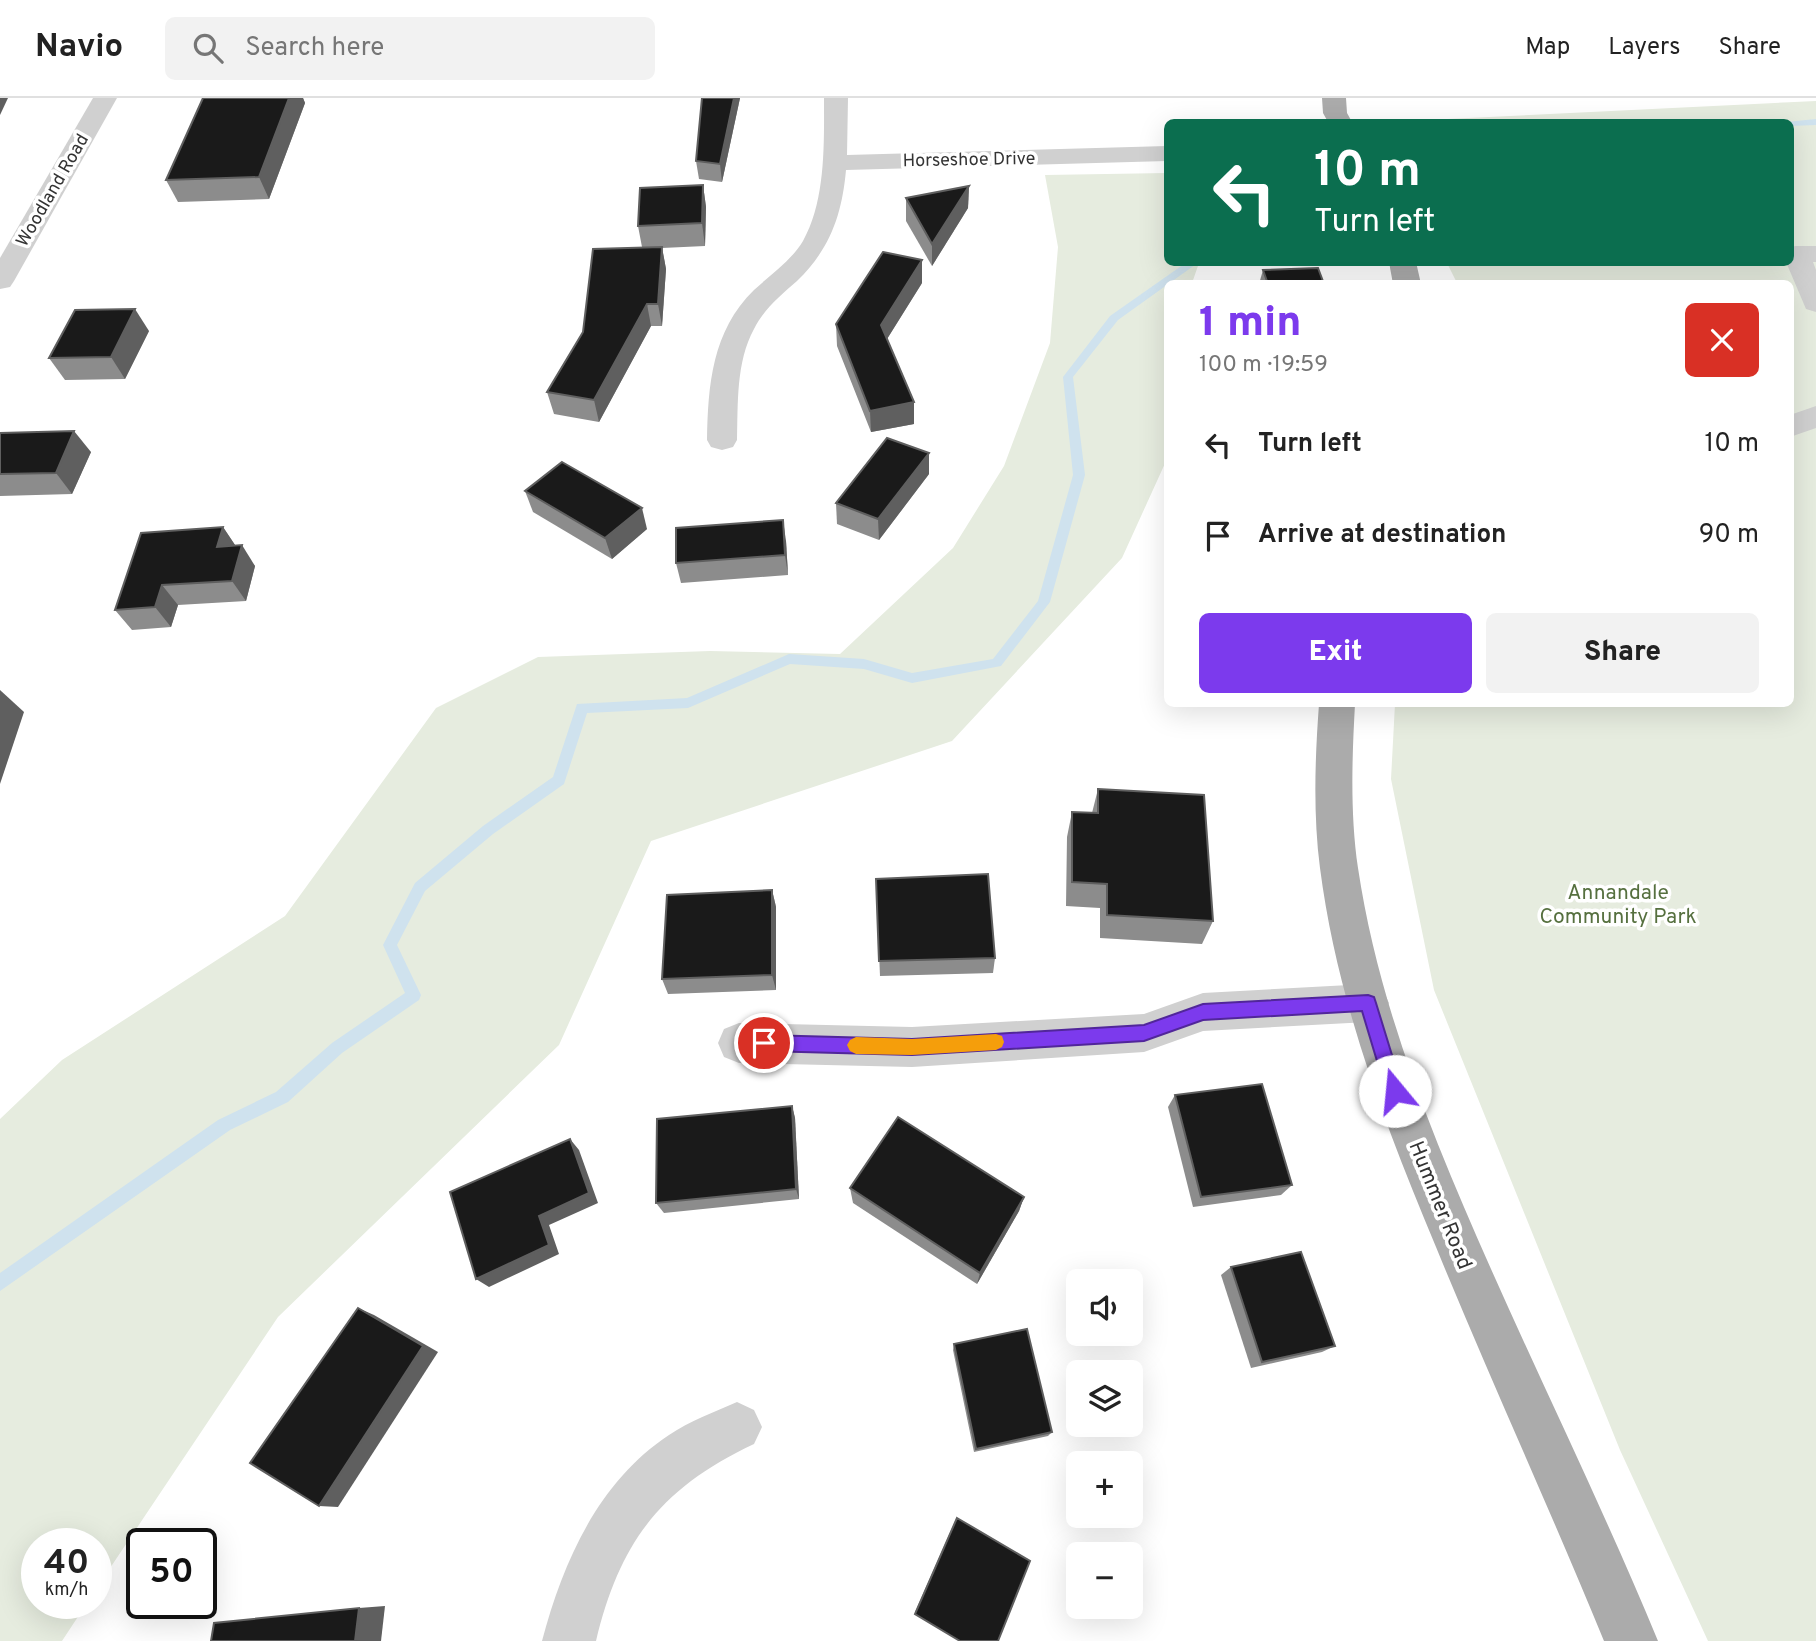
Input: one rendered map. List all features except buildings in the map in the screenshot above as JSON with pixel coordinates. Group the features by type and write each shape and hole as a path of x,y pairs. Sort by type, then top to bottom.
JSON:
{"main road":[{"path":"1334,98 1338,119"},
{"name":"Hummer Road","path":"1337,707 1332,776 1339,867 1359,975 1395,1091 1456,1241 1631,1641"}],"street":[{"name":"Woodland Road","path":"0,281 105,98"},
{"path":"722,440 724,376 727,358 738,330 759,301 808,253 821,230 835,163 836,98"},
{"name":"Horseshoe Drive","path":"835,163 1164,155"},
{"path":"1816,254 1796,254 1816,303"},
{"path":"1794,425 1816,416"},
{"path":"739,1043 912,1047 1144,1033 1203,1012 1368,1003"},
{"path":"569,1641 578,1601 606,1538 641,1491 685,1453 737,1427"}],"green space":[{"name":"Annandale Community Park","path":"1816,101 1816,1641 1708,1641 1620,1450 1434,990 1391,779 1395,707 1794,707 1794,280 1456,280 1448,266 1794,266 1794,119 1447,119"},
{"path":"1164,173 1164,266 1198,266 1193,280 1164,280 1164,466 1122,558 952,741 651,841 559,1045 278,1317 137,1528 126,1528 126,1544 112,1565 112,1528 21,1528 21,1619 76,1619 62,1641 0,1641 0,1119 62,1060 285,916 436,708 538,657 710,651 840,654 953,548 1004,466 1050,343 1058,247 1045,175"}],"waterway":[{"path":"1794,123 1816,122"},
{"path":"1168,280 1188,266"},
{"path":"0,1283 224,1125 282,1097 337,1048 414,995 390,945 420,887 488,830 559,780 582,708 688,703 789,659 864,664 912,678 997,663 1044,602 1079,475 1068,377 1114,318 1164,283"}],"slow traffic":[{"path":"856,1045 912,1047 996,1042"}],"route":[{"path":"764,1043 912,1047 1144,1033 1203,1012 1368,1003 1395,1091"}]}
